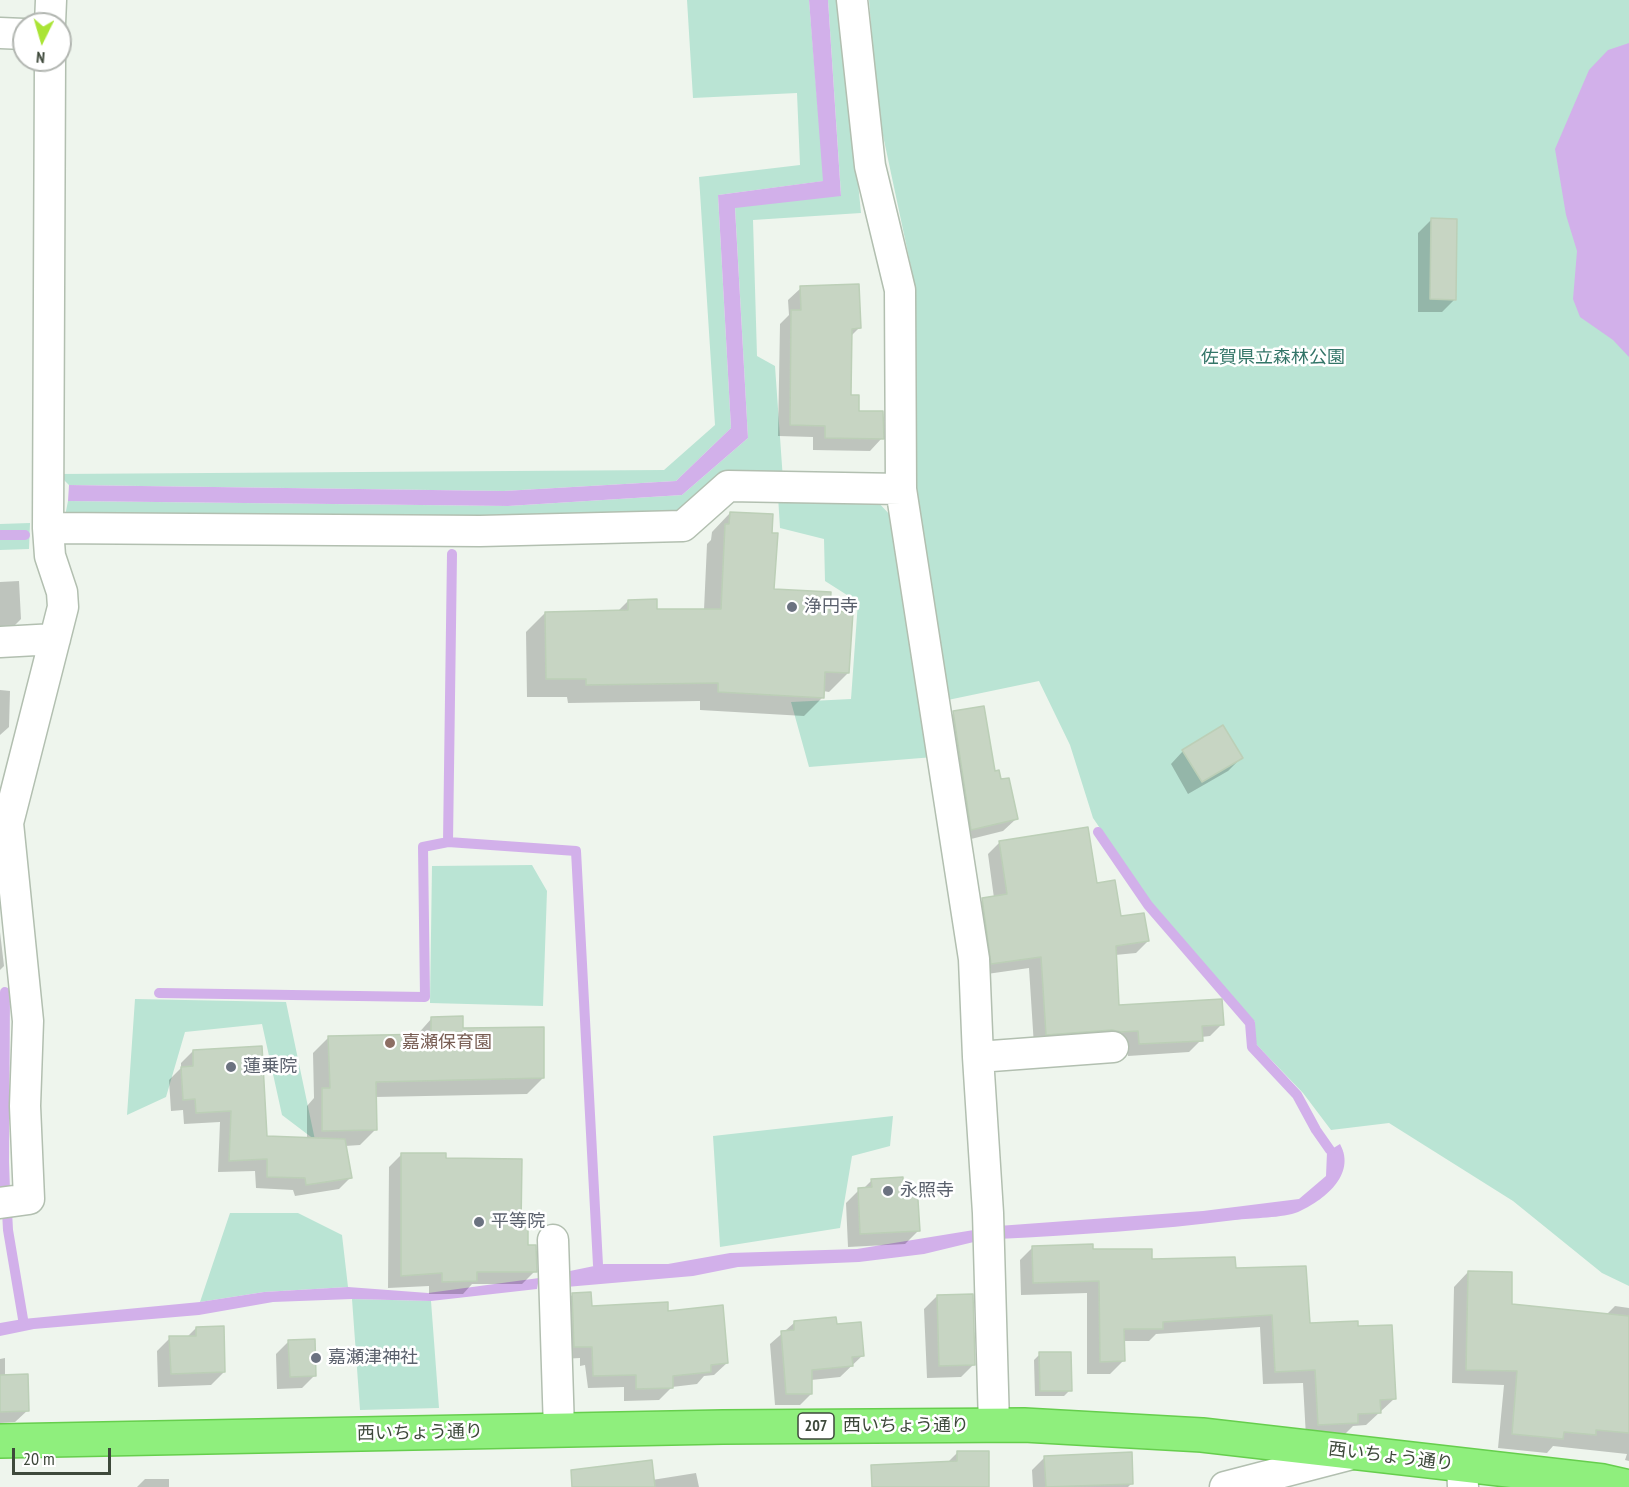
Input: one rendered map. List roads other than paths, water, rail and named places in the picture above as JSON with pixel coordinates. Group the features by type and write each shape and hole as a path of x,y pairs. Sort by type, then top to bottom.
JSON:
{"highway":[{"name":"西いちょう通り","path":"0,1441 559,1430 994,1425 1202,1435 1358,1453 1462,1476 1603,1481 1629,1487"}],"street":[{"path":"852,0 870,166 900,290 902,489 974,959 988,1213 994,1425"},
{"path":"0,1203 29,1199 25,1106 28,1021 8,823 63,607 62,592 50,556 48,528 50,72"},
{"path":"48,528 480,531 683,526 728,486 902,489"},
{"path":"0,642 55,639"},
{"path":"978,1057 1113,1047"},
{"path":"553,1240 559,1430"},
{"path":"1225,1487 1358,1453"}],"waterway":[{"path":"0,535 25,535"},
{"path":"448,842 452,554"},
{"path":"1098,832 1148,905 1250,1023 1252,1047 1297,1095 1330,1150"},
{"path":"159,993 425,997 423,847 448,842 576,851 598,1265"},
{"path":"5,992 5,1190"},
{"path":"7,1211 23,1319"}],"place":[{"name":"浄円寺","path":"792,607"},
{"name":"嘉瀬保育園","path":"390,1043"},
{"name":"蓮乗院","path":"231,1067"},
{"name":"永照寺","path":"888,1191"},
{"name":"平等院","path":"479,1222"},
{"name":"嘉瀬津神社","path":"316,1358"}],"park label":[{"name":"佐賀県立森林公園","path":"1273,358"}]}
